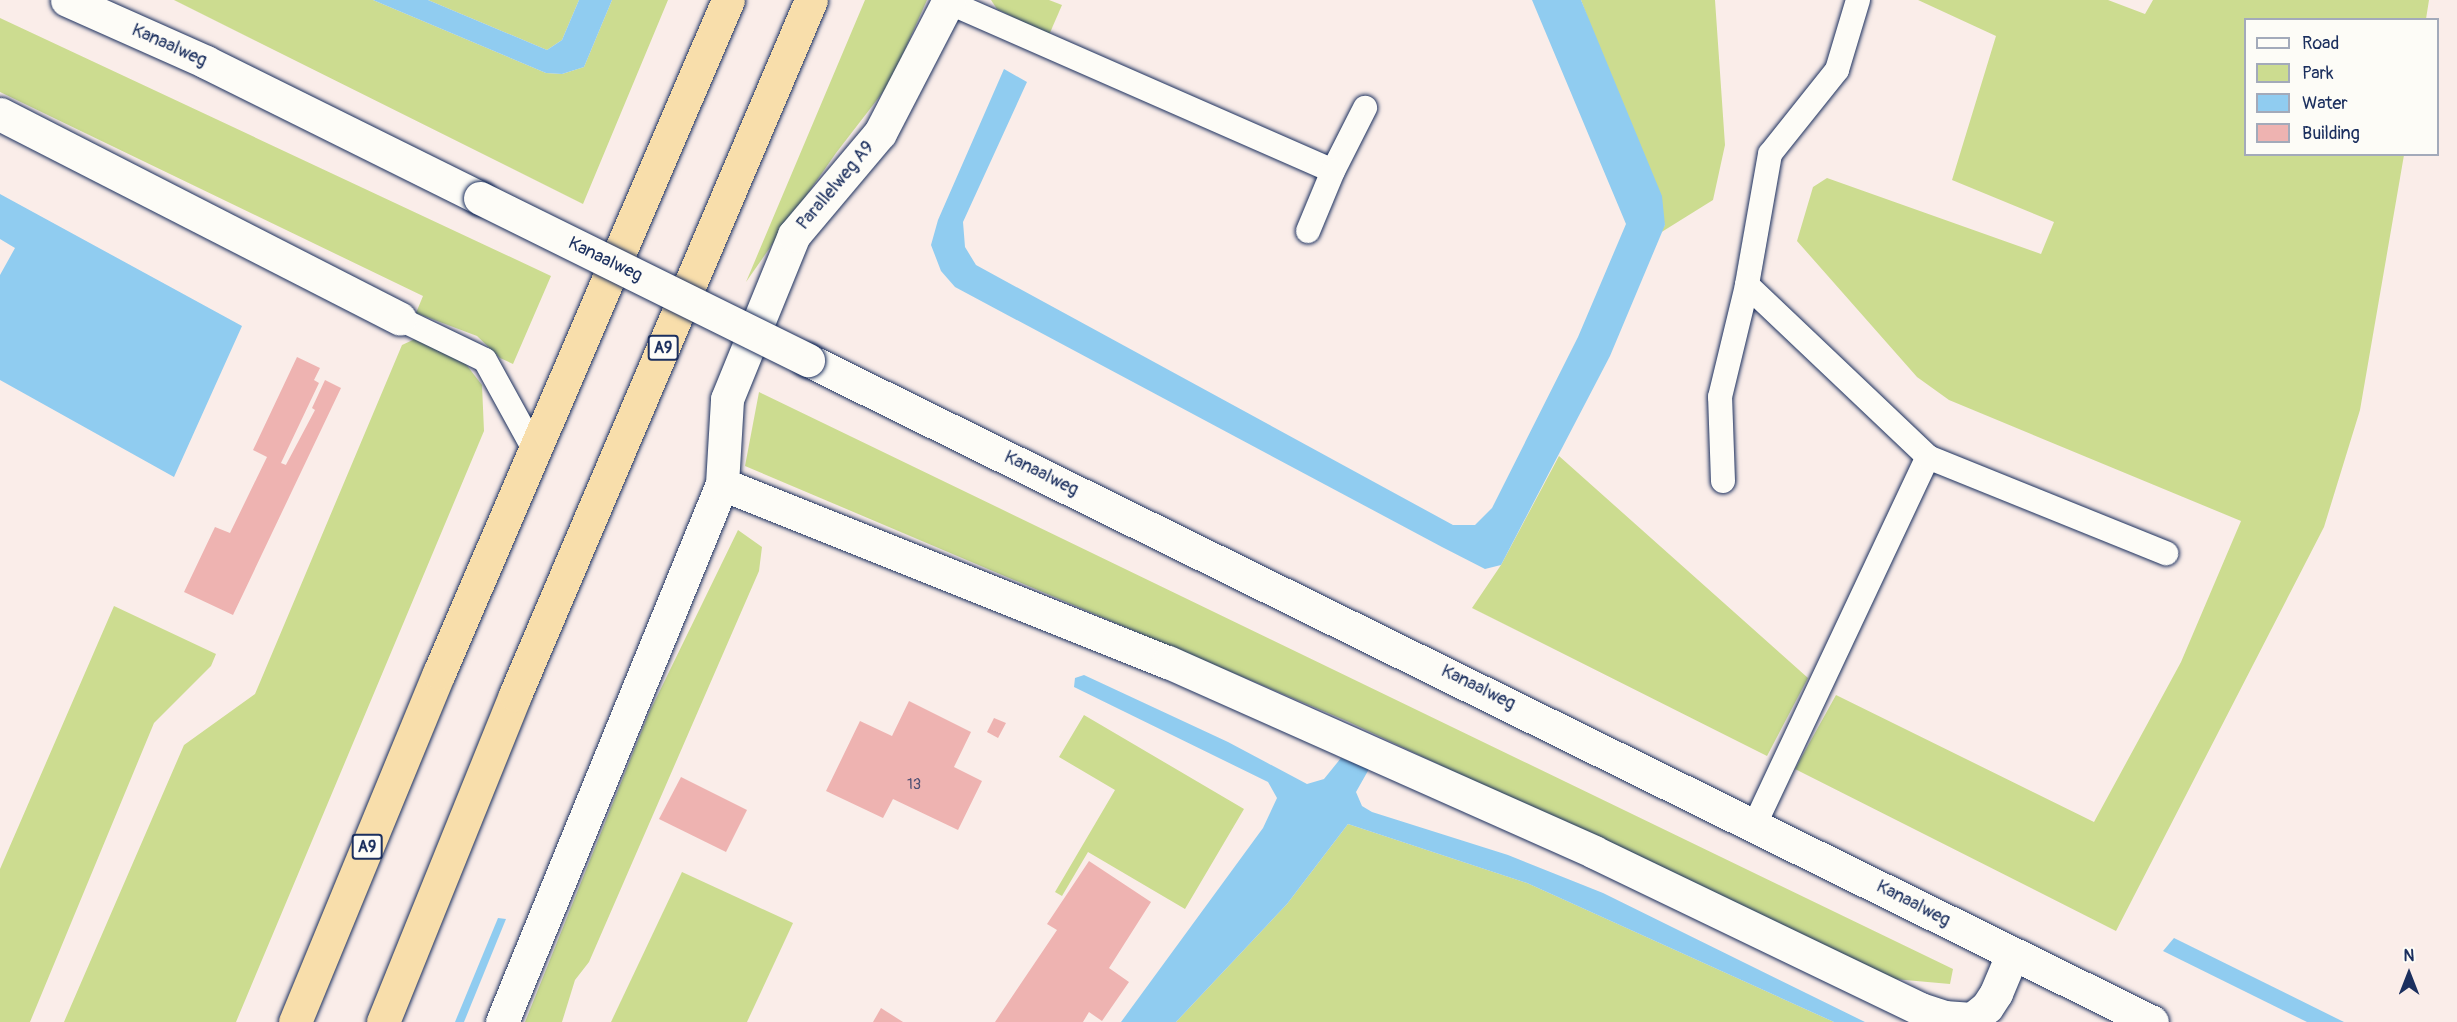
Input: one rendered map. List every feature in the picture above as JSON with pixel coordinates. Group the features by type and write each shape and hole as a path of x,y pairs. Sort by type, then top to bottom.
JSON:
{"highway":[{"name":"A9","path":"295,1022 728,0"},
{"name":"A9","path":"383,1022 515,695 811,0"}],"street":[{"name":"Kanaalweg","path":"67,0 206,62 1755,824 2152,1022"},
{"name":"Parallelweg A9","path":"502,1022 722,484 727,399 794,235 880,133 949,1"},
{"path":"0,114 400,319"},
{"path":"722,484 1168,662 1594,852 1920,1009 1944,1017 1972,1019 1992,1000 2012,954"}],"lane":[{"path":"1723,481 1720,397 1747,285 1770,154 1837,70 1858,0"},
{"path":"949,1 1333,171"},
{"path":"1308,231 1333,171 1365,108"},
{"path":"1747,285 1928,457 2166,553"},
{"path":"400,319 485,360 535,451"},
{"path":"1755,824 1928,457"}],"green space":[{"path":"174,0 373,0 546,73 562,74 584,67 612,0 668,0 583,204"},
{"path":"428,0 579,0 562,40 547,50"},
{"path":"865,0 927,0 890,83 836,153 746,282"},
{"path":"991,0 1049,0 1062,5 1049,35 997,9"},
{"path":"1581,0 1715,0 1725,145 1713,200 1660,233 1665,225"},
{"path":"1918,0 2108,0 2145,14 2153,0 2429,0 2426,18 2244,18 2244,156 2404,156 2360,410 2324,527 2116,931 1795,769 1836,695 2094,822 2181,662 2241,521 1949,400 1917,377 1797,241 1813,187 1827,178 2041,254 2054,222 1952,180 1996,36"},
{"path":"0,18 551,276 513,364 500,358 477,336 416,313 423,296 0,92"},
{"path":"417,338 465,363 482,385 484,431 236,1022 64,1022 184,745 255,694 402,345"},
{"path":"759,392 1953,969 1950,984 1894,979 1349,722 745,466"},
{"path":"1559,456 1808,678 1767,756 1472,608 1501,565"},
{"path":"738,530 762,547 759,571 589,962 575,980 562,1022 525,1022 649,713"},
{"path":"114,606 216,654 211,666 154,723 30,1022 0,1022 0,869"},
{"path":"1084,715 1244,809 1185,909 1088,852 1062,896 1055,892 1115,790 1059,757"},
{"path":"1348,824 1527,883 1834,1022 1176,1022 1287,904"},
{"path":"682,872 793,923 747,1022 611,1022"}],"water":[{"path":"373,0 428,0 547,50 562,40 579,0 612,0 584,67 562,74 546,73"},
{"path":"1532,0 1581,0 1662,196 1665,225 1610,356 1501,565 1485,569 1442,547 955,287 941,271 931,245 938,220 1004,69 1027,82 963,222 965,247 976,265 1453,525 1475,525 1492,508 1578,337 1626,224"},
{"path":"0,194 242,326 174,477 0,380 0,275 15,248 0,239"},
{"path":"1084,675 1228,742 1307,784 1324,779 1341,758 1369,769 1356,792 1362,806 1372,812 1508,855 1603,893 1865,1022 1834,1022 1527,883 1348,824 1287,904 1176,1022 1121,1022 1263,828 1277,798 1268,782 1074,687 1075,678"},
{"path":"498,918 506,919 464,1022 455,1022"},
{"path":"2174,938 2344,1022 2307,1022 2163,951"}],"building":[{"path":"297,357 320,368 314,380 319,383 281,463 286,465 315,410 312,408 325,380 341,388 233,615 184,592 215,527 230,533 267,457 253,450"},
{"path":"909,701 971,732 954,767 982,781 958,830 893,799 883,818 826,791 860,721 892,736"},
{"path":"994,718 1006,723 998,738 987,732"},
{"path":"681,777 747,810 726,852 659,819"},
{"path":"1089,861 1151,902 1109,968 1129,982 1102,1021 1089,1012 1083,1022 995,1022 1057,930 1047,924"},
{"path":"881,1008 903,1022 873,1022"}]}
